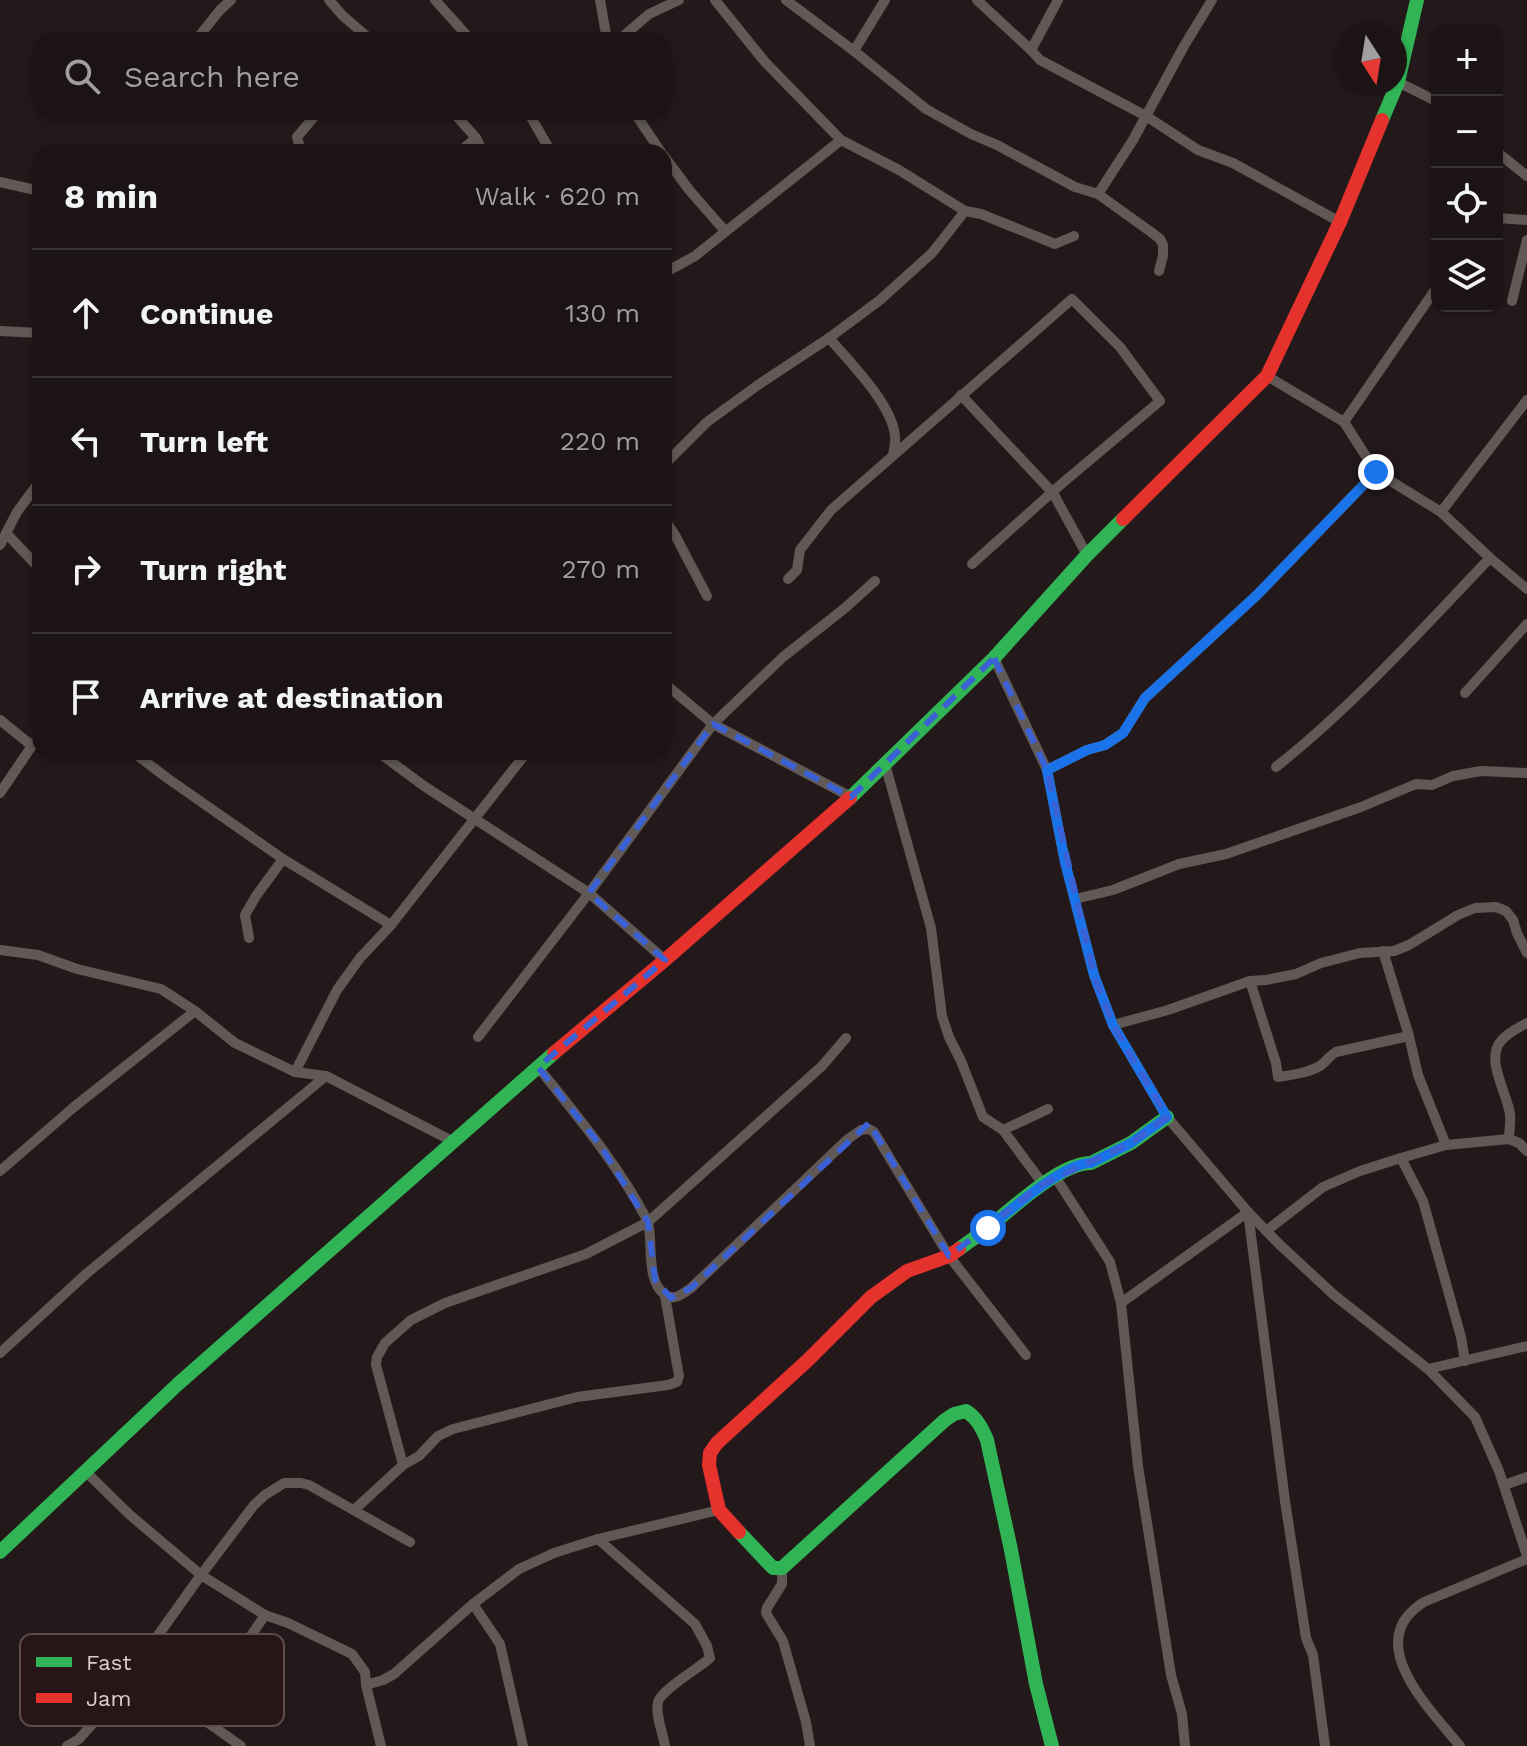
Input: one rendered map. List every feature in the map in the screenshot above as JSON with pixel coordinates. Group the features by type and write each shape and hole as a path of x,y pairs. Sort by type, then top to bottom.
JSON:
{"street":[{"path":"202,32 231,0"},
{"path":"329,0 362,32"},
{"path":"435,0 464,32"},
{"path":"600,0 606,32"},
{"path":"628,32 649,14 679,0"},
{"path":"715,0 765,62 841,140 899,170 965,211 981,214 1055,244 1074,236"},
{"path":"786,0 926,109 1075,187 1098,194 1160,239 1163,256 1159,271"},
{"path":"854,51 885,0"},
{"path":"977,0 1040,60 1146,116 1198,150 1233,163 1340,222"},
{"path":"1031,50 1058,0"},
{"path":"1098,194 1133,140 1212,0"},
{"path":"1407,43 1417,0"},
{"path":"1407,86 1431,99"},
{"path":"0,1552 178,1384 851,797 994,658 1087,555 1267,376 1340,222 1392,96"},
{"path":"299,144 297,137 311,120"},
{"path":"460,120 479,144"},
{"path":"533,120 546,144"},
{"path":"640,120 656,144"},
{"path":"469,144 476,138"},
{"path":"672,269 695,256 841,140"},
{"path":"1503,157 1527,176"},
{"path":"672,166 725,231"},
{"path":"0,182 32,189"},
{"path":"672,457 707,422 880,300 932,253 965,211"},
{"path":"1503,218 1527,220"},
{"path":"1512,301 1527,240"},
{"path":"1344,422 1431,296"},
{"path":"788,579 797,570 800,550 831,510 1072,299 1120,347 1160,401 972,564"},
{"path":"0,331 32,333"},
{"path":"829,338 865,379 889,415 896,438 893,455"},
{"path":"1267,376 1344,422 1376,472 1441,512 1527,589"},
{"path":"961,395 1053,493 1087,555"},
{"path":"1441,512 1527,400"},
{"path":"1047,770 1087,750 1105,745 1123,733 1145,698 1257,595 1376,472"},
{"path":"0,545 32,491"},
{"path":"672,531 707,596"},
{"path":"6,533 32,561"},
{"path":"1276,767 1370,682 1490,558"},
{"path":"478,1037 713,724 783,657 875,581"},
{"path":"1465,693 1527,624"},
{"path":"994,658 1047,770 1065,862 1094,975 1113,1025 1167,1117 1266,1231 1334,1295 1428,1369 1475,1417 1504,1485 1527,1557 1424,1602 1405,1618 1400,1629 1399,1652 1407,1677 1425,1706 1460,1746"},
{"path":"672,690 713,724 851,797"},
{"path":"0,720 31,745 0,793"},
{"path":"143,760 283,859 391,925"},
{"path":"389,760 589,893 665,960"},
{"path":"295,1072 337,990 360,958 391,925 521,760"},
{"path":"885,764 931,928 942,1016 983,1117 1003,1130 1050,1181 1110,1262 1121,1303 1138,1466 1185,1746"},
{"path":"1075,899 1113,890 1179,864 1226,854 1361,807 1416,784 1432,785 1453,776 1481,771 1527,773"},
{"path":"249,938 245,915 283,859"},
{"path":"1113,1025 1168,1010 1250,981 1296,974 1321,963 1360,953 1394,951 1475,908 1506,911 1527,953"},
{"path":"0,950 38,955 77,969 161,989 235,1043 295,1072 326,1076 454,1142"},
{"path":"1383,951 1418,1075 1446,1145"},
{"path":"1250,981 1278,1077 1292,1076 1322,1065 1336,1052 1409,1036"},
{"path":"0,1171 74,1107 195,1011"},
{"path":"1509,1139 1510,1114 1496,1066 1495,1050 1506,1036 1527,1023"},
{"path":"403,1465 376,1365 385,1343 411,1320 445,1303 586,1254 648,1222 822,1066 846,1038"},
{"path":"538,1067 600,1145 648,1222 649,1254 655,1280 665,1296 678,1296 691,1288 848,1139 861,1130 869,1129 879,1139 949,1256 1026,1355"},
{"path":"0,1353 86,1274 326,1076"},
{"path":"1003,1130 1048,1109"},
{"path":"810,1746 783,1641 766,1613 783,1579 782,1572 773,1568 719,1510 709,1465 710,1453 871,1297 907,1271 949,1256 1071,1168 1091,1163 1131,1143 1167,1117"},
{"path":"1266,1231 1323,1187 1401,1158 1446,1145 1509,1139 1527,1151"},
{"path":"1401,1158 1423,1201 1465,1361"},
{"path":"1121,1303 1248,1212"},
{"path":"1248,1212 1290,1531 1306,1638 1313,1655 1325,1746"},
{"path":"354,1510 403,1465 419,1456 438,1436 462,1426 577,1397 677,1382 679,1376 665,1296"},
{"path":"1428,1369 1527,1346"},
{"path":"773,1568 790,1564 945,1420 966,1411 974,1416 987,1440 1036,1684 1052,1746"},
{"path":"86,1472 130,1515 201,1575 265,1615 352,1654 366,1676 381,1746"},
{"path":"1504,1485 1527,1477"},
{"path":"159,1634 254,1505 278,1486 291,1483 309,1485 410,1542"},
{"path":"366,1685 394,1674 473,1604 519,1569 554,1553 598,1539 719,1510"},
{"path":"598,1539 695,1624 707,1646 710,1658 659,1698 657,1705 665,1746"},
{"path":"473,1604 500,1644 523,1746"},
{"path":"252,1634 265,1615"},
{"path":"213,1726 241,1746"},
{"path":"67,1746 82,1742"}],"highlighted area":[{"path":"994,658 1047,770 1094,975 1113,1025 1167,1117 1131,1143 1043,1184 949,1256 869,1123 691,1288 671,1298 655,1280 648,1222 600,1145 538,1067 665,960 589,893 713,724 851,797"}],"traffic: fast":[{"path":"1382,120 1398,82 1417,0"},
{"path":"850,798 994,658 1123,519"},
{"path":"0,1552 178,1384 554,1053"},
{"path":"959,1249 1052,1178 1131,1143 1167,1117"},
{"path":"739,1532 773,1568 782,1568 945,1420 966,1411 979,1424 987,1440 1036,1684 1052,1746"}],"traffic: jam":[{"path":"1123,519 1267,376 1340,222 1382,120"},
{"path":"554,1053 850,798"},
{"path":"739,1532 719,1510 709,1465 710,1453 717,1443 871,1297 907,1271 949,1256 959,1249"}],"route":[{"path":"988,1228 1043,1184 1071,1168 1091,1163 1131,1143 1167,1117 1113,1025 1094,975 1065,862 1047,770 1087,750 1105,745 1123,733 1145,698 1257,595 1376,472"}]}
